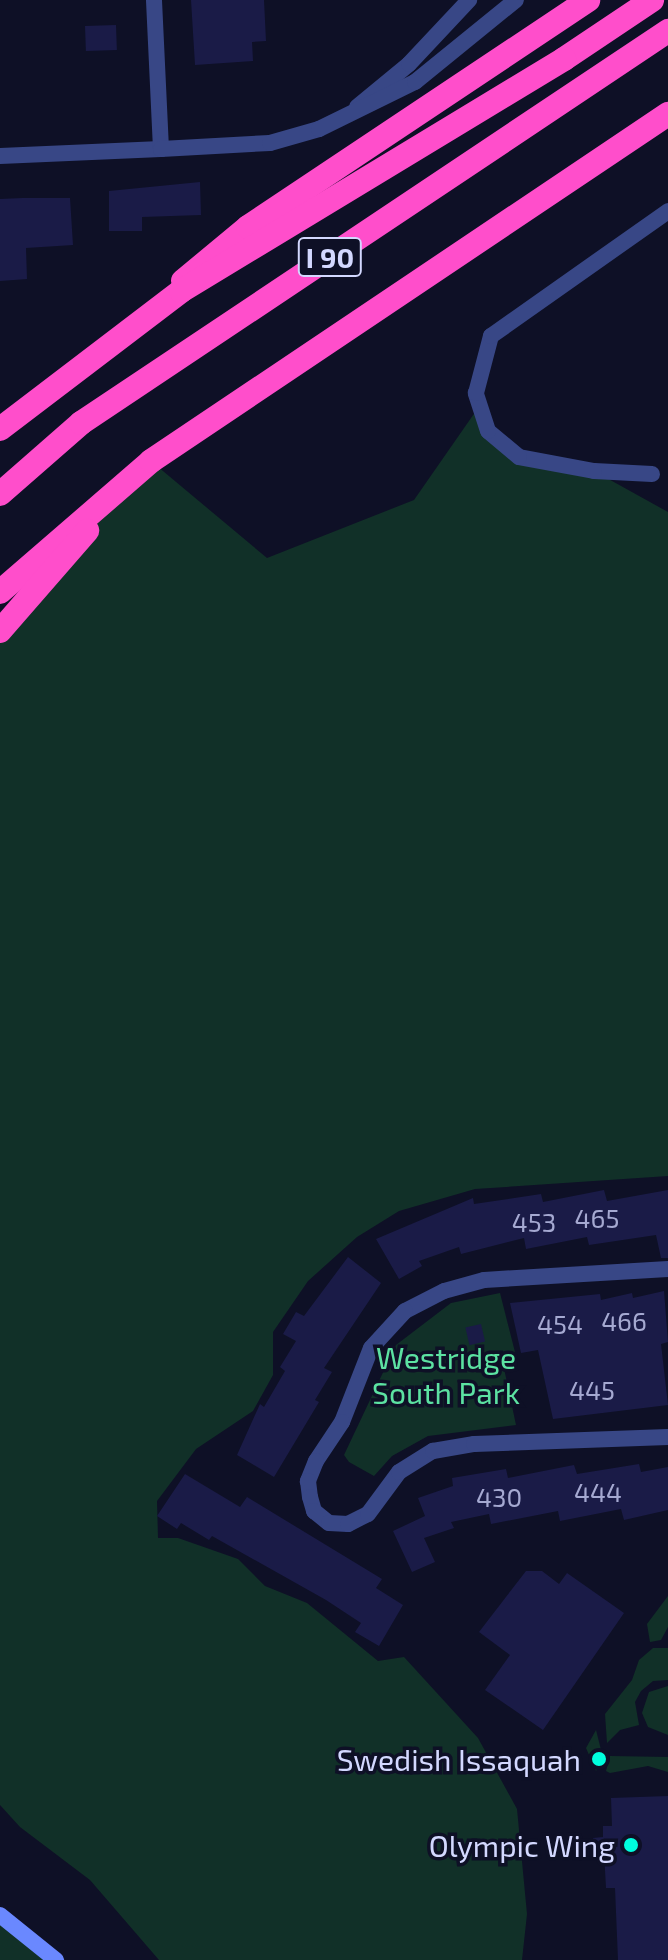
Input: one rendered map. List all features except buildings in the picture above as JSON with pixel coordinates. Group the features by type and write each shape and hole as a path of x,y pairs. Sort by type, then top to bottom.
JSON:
{"highway":[{"path":"0,444 65,382 248,227 588,0"},
{"path":"0,429 181,291 564,59 652,0"},
{"name":"I 90","path":"0,494 81,423 668,31"},
{"name":"I 90","path":"0,592 151,461 668,114"},
{"path":"0,631 151,461"}],"main road":[{"path":"0,1915 56,1960"}],"street":[{"path":"154,0 161,149"},
{"path":"343,118 409,64 469,0"},
{"path":"0,156 270,143 343,118 415,82 516,0"},
{"path":"652,474 594,471 519,457 488,431 478,408 478,370 491,336 668,211"},
{"path":"668,1269 484,1280 444,1291 405,1311 371,1348 342,1422 308,1481 314,1511 329,1523 348,1524 368,1514 399,1472 433,1451 474,1444 668,1437"}],"green space":[{"path":"478,408 504,447 594,471 668,512 668,1176 475,1189 399,1211 357,1237 308,1281 273,1332 273,1375 253,1411 196,1449 157,1501 158,1538 178,1538 238,1559 265,1586 307,1603 378,1661 404,1657 478,1738 517,1809 527,1914 522,1960 159,1960 90,1880 20,1827 0,1805 0,631 151,461 267,558 414,500"},
{"name":"Westridge South Park","path":"500,1293 517,1360 502,1359 516,1425 428,1436 392,1456 374,1476 349,1462 344,1455 396,1345 451,1303"},
{"path":"668,1596 668,1627 661,1640 650,1642 647,1624"},
{"path":"653,1648 668,1648 668,1680 653,1681 641,1691 635,1702 639,1725 620,1730 607,1743 605,1714 632,1680 639,1660"},
{"path":"668,1686 668,1735 648,1727 642,1713 649,1692"},
{"path":"596,1730 603,1758 596,1771 586,1748"},
{"path":"610,1756 668,1757 668,1772 648,1766 610,1773 606,1771"},
{"path":"0,1915 57,1960 0,1960"}],"place":[{"name":"Swedish Issaquah","path":"599,1759"},
{"name":"Olympic Wing","path":"631,1845"}]}
